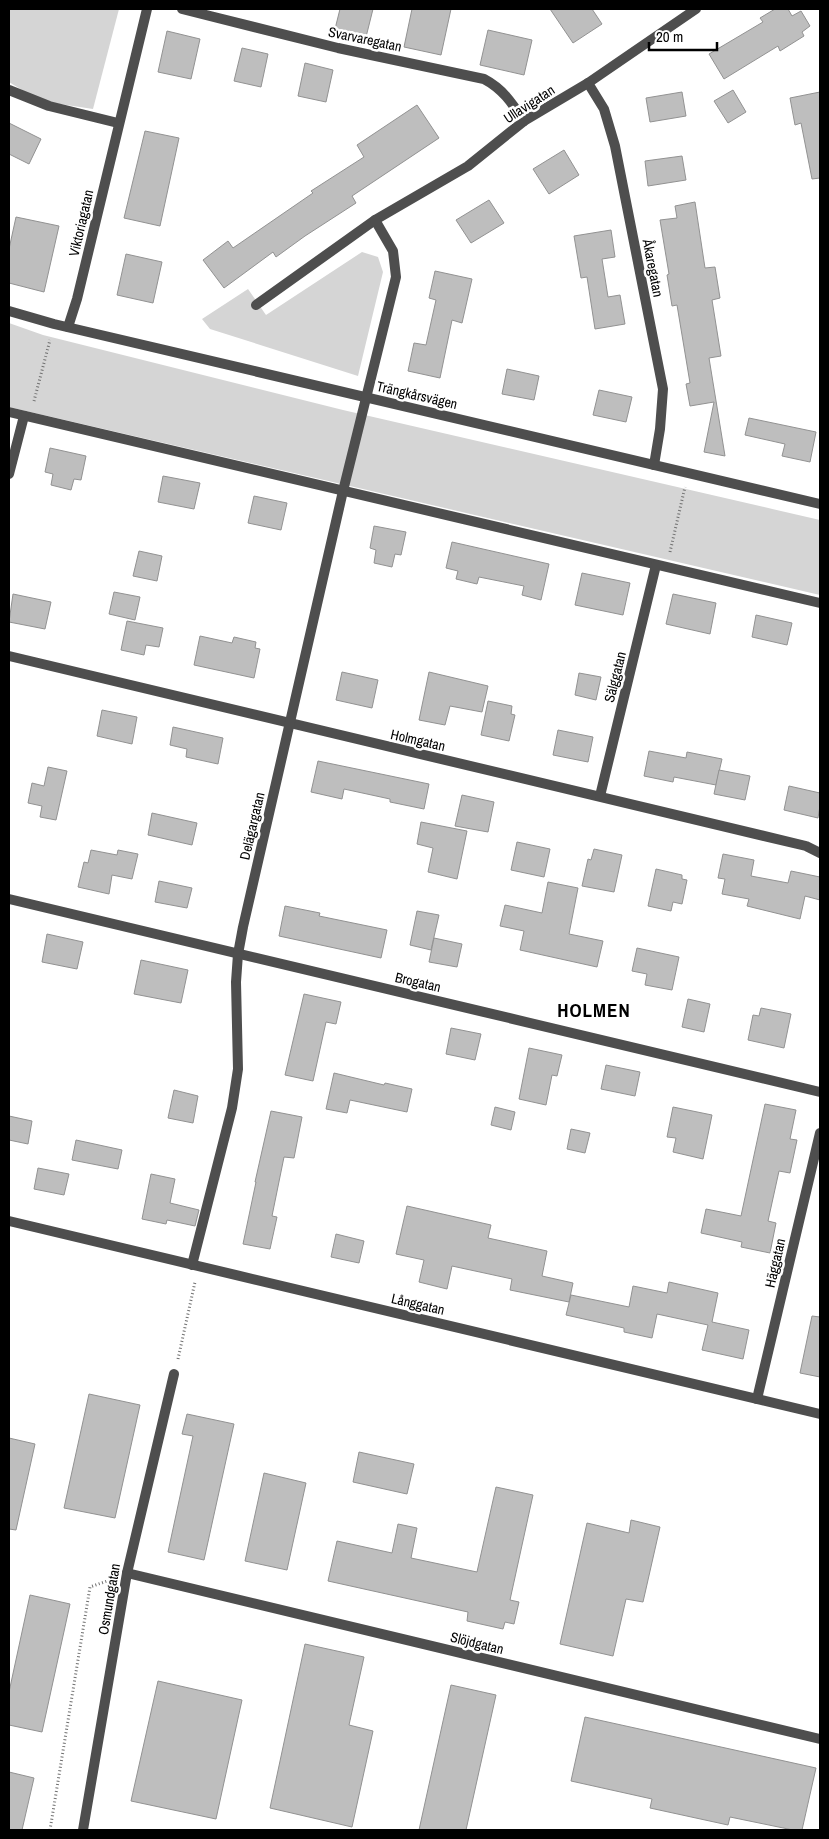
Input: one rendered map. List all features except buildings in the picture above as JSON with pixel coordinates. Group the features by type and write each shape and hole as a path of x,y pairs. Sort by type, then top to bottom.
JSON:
{"street":[{"name":"Viktoriagatan","path":"68,327 77,299 147,9"},
{"name":"Svarvaregatan","path":"182,9 338,48 484,78 498,86 524,121"},
{"name":"Ullavigatan","path":"256,305 375,220 468,166 524,121 588,83 696,9"},
{"name":"Åkaregatan","path":"588,83 604,109 615,146 662,389 660,429 654,465"},
{"path":"9,90 49,106 118,123"},
{"path":"367,398 396,277 393,251 375,220"},
{"name":"Trängkårsvägen","path":"9,311 54,324 820,504"},
{"name":"Delägargatan","path":"192,1265 232,1108 238,1040 236,982 238,954 243,927 342,491 367,398"},
{"path":"9,412 820,604"},
{"path":"9,474 24,416"},
{"name":"Sälggatan","path":"600,796 661,566"},
{"name":"Holmgatan","path":"9,656 806,846 820,854"},
{"name":"Brogatan","path":"9,900 820,1092"},
{"name":"Häggatan","path":"757,1399 820,1133"},
{"name":"Långgatan","path":"9,1221 820,1414"},
{"name":"Osmundgatan","path":"83,1830 127,1573 174,1374"},
{"name":"Slöjdgatan","path":"127,1573 820,1739"}],"path":[{"path":"24,416 33,408 54,324"},
{"path":"661,566 688,473"},
{"path":"174,1374 197,1276 192,1265"},
{"path":"50,1830 90,1587 127,1573"}],"shaded area":[{"path":"9,9 119,9 93,109 40,101 9,82"},
{"path":"362,252 378,257 383,272 358,376 210,329 202,319 248,289 266,315"},
{"path":"9,323 43,335 343,410 820,520 820,595 9,407"}],"district":[{"name":"HOLMEN","path":"594,1010"}]}
